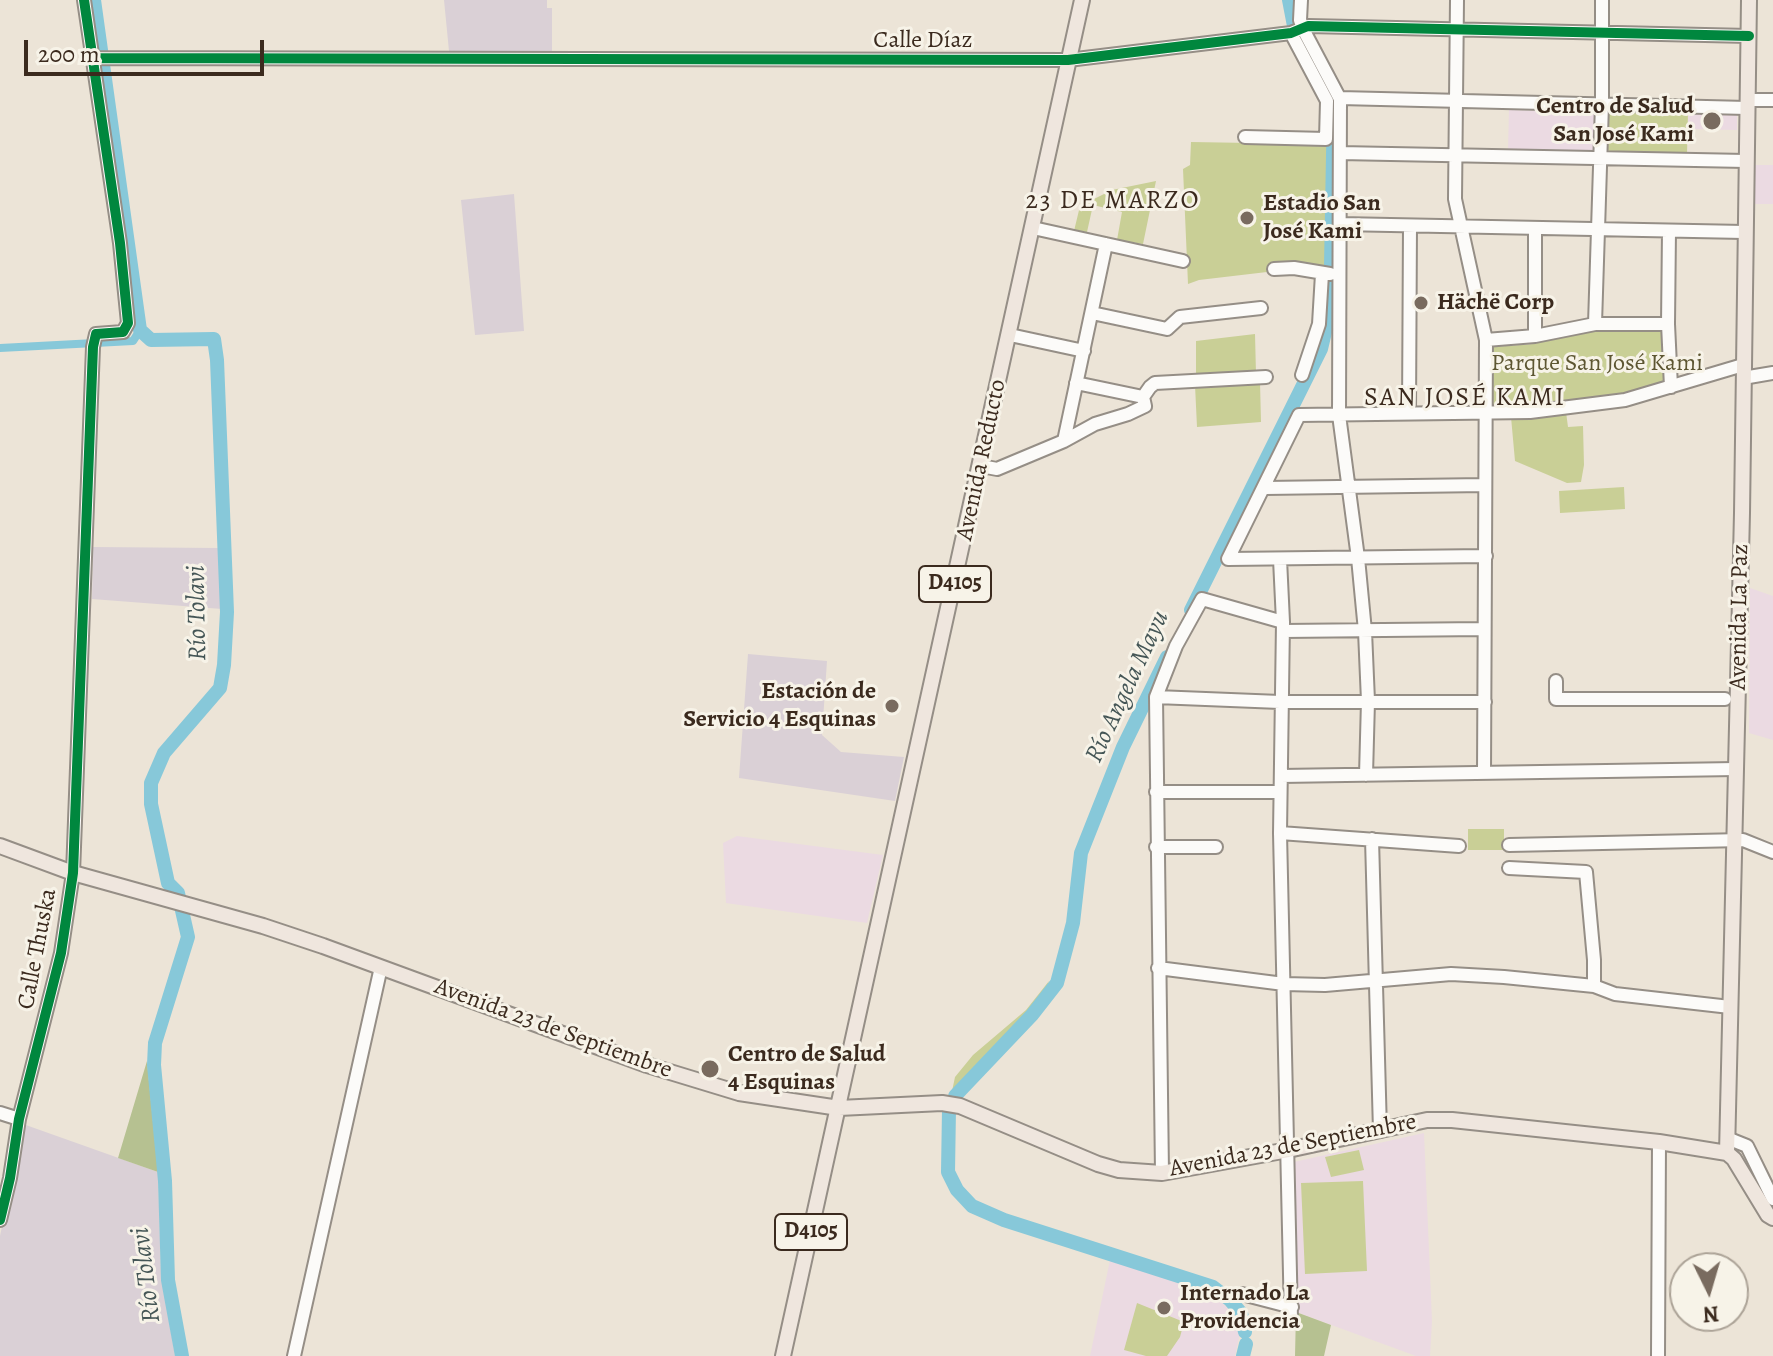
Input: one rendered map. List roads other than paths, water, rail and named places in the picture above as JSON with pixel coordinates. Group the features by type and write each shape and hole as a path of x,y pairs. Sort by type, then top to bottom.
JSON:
{"main road":[{"name":"Avenida Reducto","path":"839,1108 1082,0"},
{"name":"Avenida La Paz","path":"1727,1146 1749,0"},
{"name":"Avenida 23 de Septiembre","path":"0,846 73,873 263,926 672,1073 739,1093 839,1108 942,1103 960,1106 1119,1170 1162,1173 1427,1120 1727,1146"},
{"name":"D4105","path":"783,1356 839,1108"},
{"path":"1727,1146 1768,1215 1773,1218"}],"street":[{"path":"84,0 100,58"},
{"path":"1245,137 1326,139 1327,101 1297,31 1301,0"},
{"path":"1457,0 1455,199 1486,340 1484,773"},
{"path":"1595,324 1602,0"},
{"name":"Calle Díaz","path":"100,58 1068,60 1297,31 1308,26 1749,36"},
{"path":"1297,31 1340,98 1339,415 1365,631 1368,701 1366,775"},
{"name":"Calle Thuska","path":"0,1220 19,1119 61,953 73,873 94,343 96,334 123,332 128,323 122,215 100,58"},
{"path":"1340,98 1602,104 1747,104 1773,100"},
{"path":"1340,153 1746,161"},
{"path":"1340,224 1744,232"},
{"path":"1409,412 1410,226"},
{"path":"1033,228 1183,261"},
{"path":"1535,228 1535,336"},
{"path":"1669,231 1671,387"},
{"path":"1064,441 1106,244"},
{"path":"1274,269 1294,268 1340,274"},
{"path":"1302,375 1319,324 1322,274"},
{"path":"1092,313 1167,329 1180,317 1261,308"},
{"path":"1486,340 1535,336 1595,324 1668,324"},
{"path":"1010,335 1084,351"},
{"path":"1486,556 1228,559 1299,415 1530,412 1625,400 1743,372 1773,373"},
{"path":"981,466 997,469 1064,441 1095,424 1145,406 1143,397 1155,383 1266,377"},
{"path":"1076,383 1143,397"},
{"path":"1265,488 1485,485"},
{"path":"1242,1294 1291,1312 1280,833 1283,627 1280,559"},
{"path":"1162,1173 1156,697 1176,646 1202,599 1283,627 1365,631 1484,629"},
{"path":"1556,681 1556,699 1725,699"},
{"path":"1156,697 1280,702 1485,702"},
{"path":"1281,776 1736,769"},
{"path":"1156,792 1280,792"},
{"path":"1280,833 1459,846"},
{"path":"1372,839 1380,1131"},
{"path":"1509,845 1743,840 1773,852"},
{"path":"1156,847 1216,847"},
{"path":"1509,868 1586,872 1594,986"},
{"path":"294,1356 381,967"},
{"path":"1158,968 1284,984 1325,985 1451,974 1594,986 1615,994 1730,1007"},
{"path":"0,1113 19,1119"},
{"path":"1658,1356 1659,1142"},
{"path":"1727,1146 1747,1146 1773,1199"}],"waterway":[{"name":"Río Tolavi","path":"94,0 140,330 151,340 214,339 217,360 227,612 224,665 220,688 164,753 151,783 151,804 168,883 178,893 188,937 155,1043 154,1065 165,1181 168,1280 182,1356"},
{"name":"Río Angela Mayu","path":"1289,0 1294,26"},
{"name":"Río Angela Mayu","path":"1308,54 1334,101 1331,266"},
{"name":"Río Angela Mayu","path":"1191,610 1321,349 1329,315 1330,282"},
{"path":"0,348 133,341 140,330"},
{"name":"Río Angela Mayu","path":"955,1096 1032,1015 1057,983 1073,923 1081,853 1123,747 1167,657"},
{"name":"Río Angela Mayu","path":"949,1109 948,1172 957,1190 972,1206 1004,1220 1213,1287 1241,1313 1245,1332"},
{"name":"Río Angela Mayu","path":"1243,1356 1246,1344"}],"place":[{"name":"Centro de Salud San José Kami","path":"1712,121"},
{"name":"Estadio San José Kami","path":"1247,218"},
{"name":"Hächë Corp","path":"1421,303"},
{"name":"Estación de Servicio 4 Esquinas","path":"892,706"},
{"name":"Centro de Salud 4 Esquinas","path":"710,1069"},
{"name":"Internado La Providencia","path":"1164,1308"}],"district":[{"name":"23 DE MARZO","path":"1113,202"},
{"name":"SAN JOSÉ KAMI","path":"1465,399"}],"park label":[{"name":"Parque San José Kami","path":"1597,364"}]}
